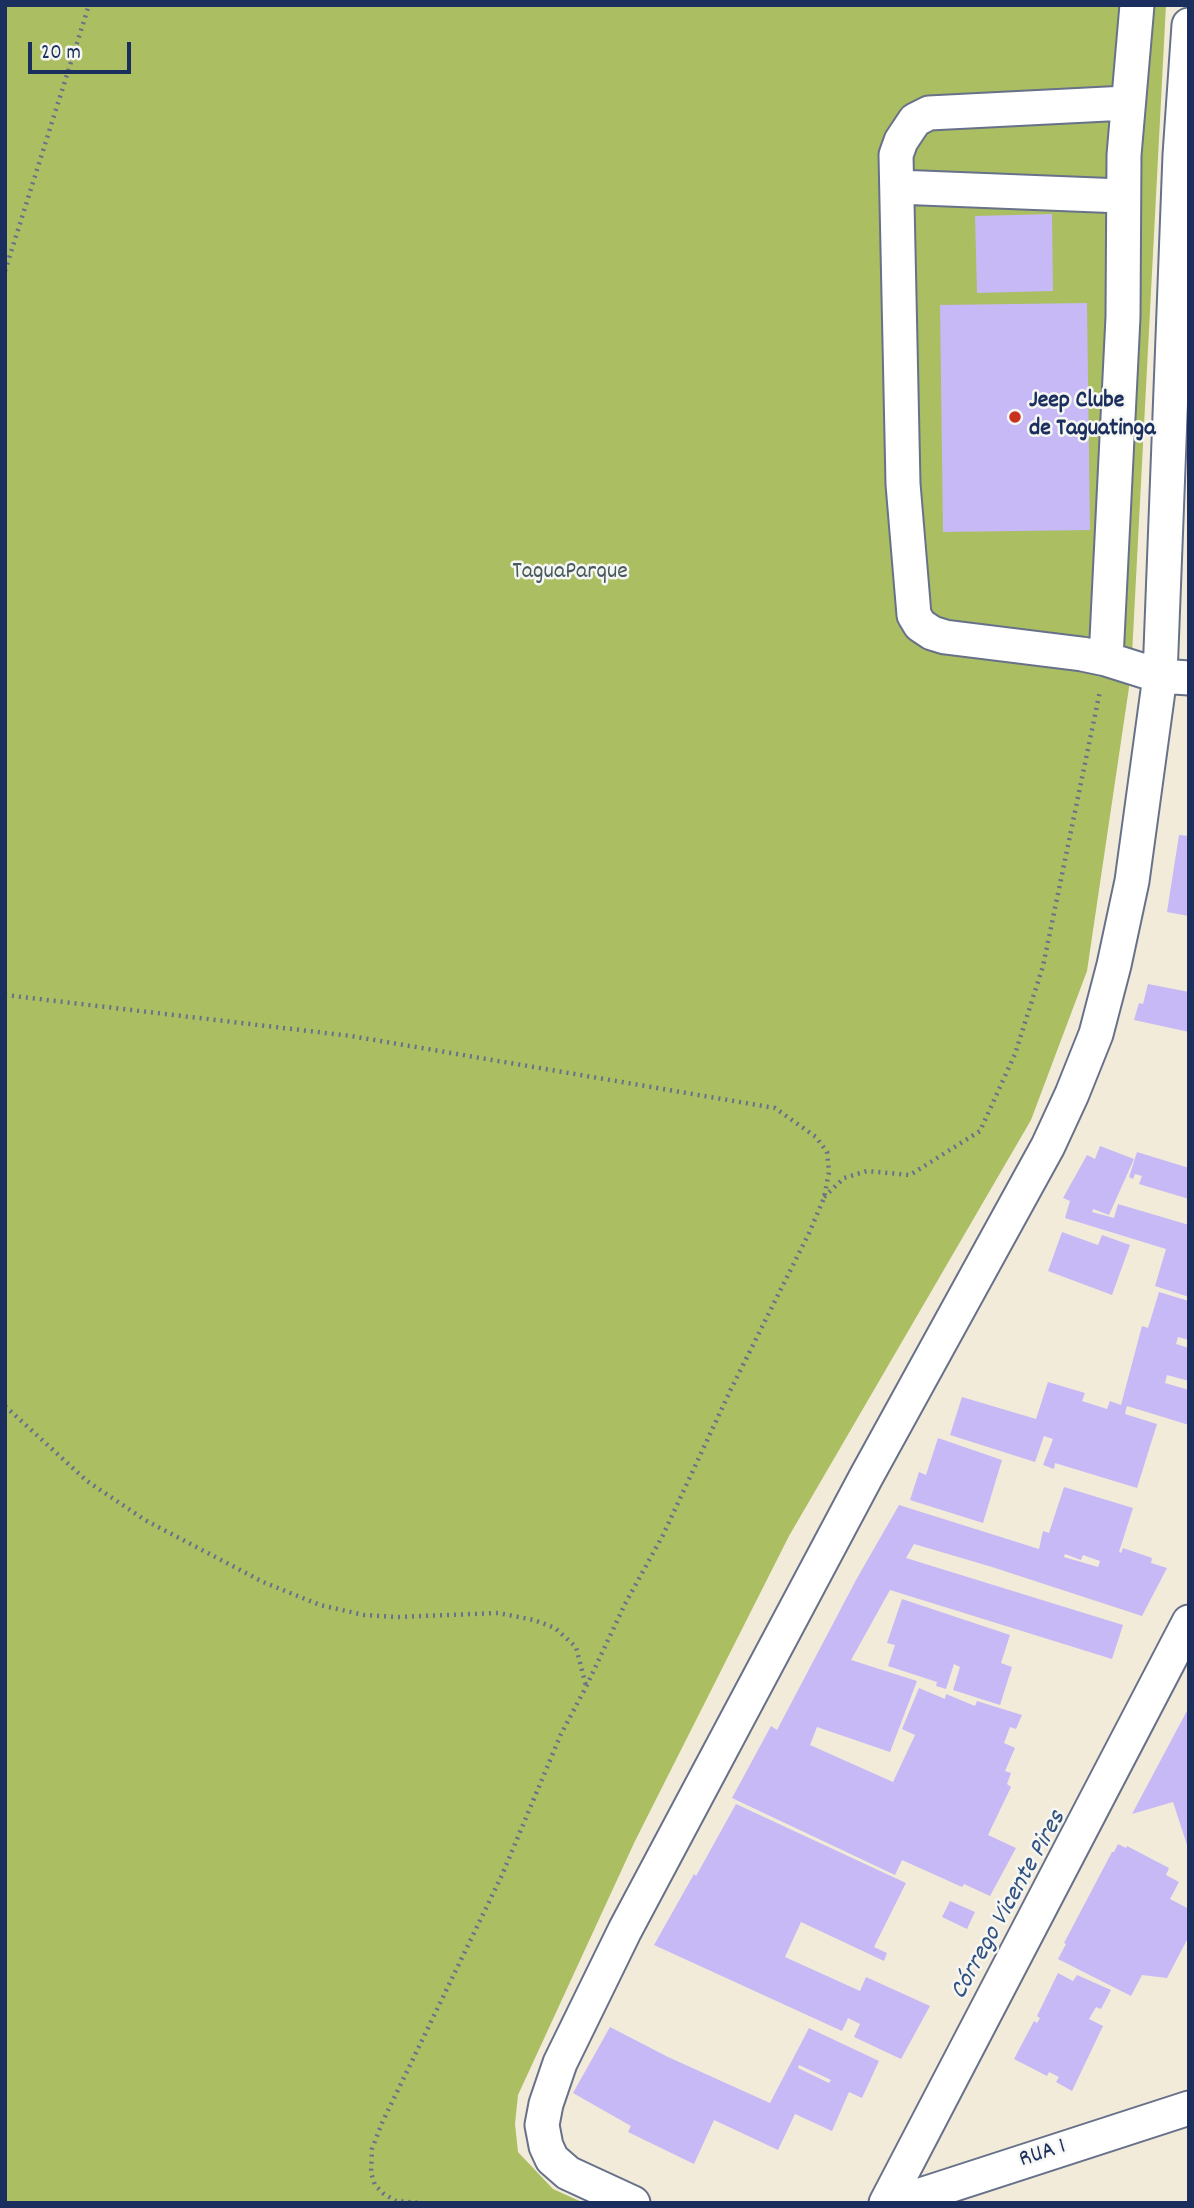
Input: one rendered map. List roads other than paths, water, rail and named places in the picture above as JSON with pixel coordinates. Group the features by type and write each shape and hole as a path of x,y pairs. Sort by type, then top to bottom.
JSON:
{"street":[{"path":"1106,659 1123,317 1122,197 1127,103 1138,5"},
{"path":"633,2203 568,2173 552,2159 542,2125 560,2063 625,1930 866,1477 1048,1146 1096,1034 1119,941 1175,677 1184,155 1189,24"},
{"path":"1127,103 929,113 915,120 901,141 896,155 903,484 914,615 920,625 944,637 1106,659 1175,677"},
{"path":"897,187 1122,197"},
{"path":"901,2202 1189,1622"},
{"name":"RUA 1","path":"901,2202 1189,2108"}],"place":[{"name":"Jeep Clube de Taguatinga","path":"1015,417"}],"park label":[{"name":"TaguaParque","path":"570,574"}],"water label":[{"name":"Córrego Vicente Pires","path":"1010,1906"}]}
